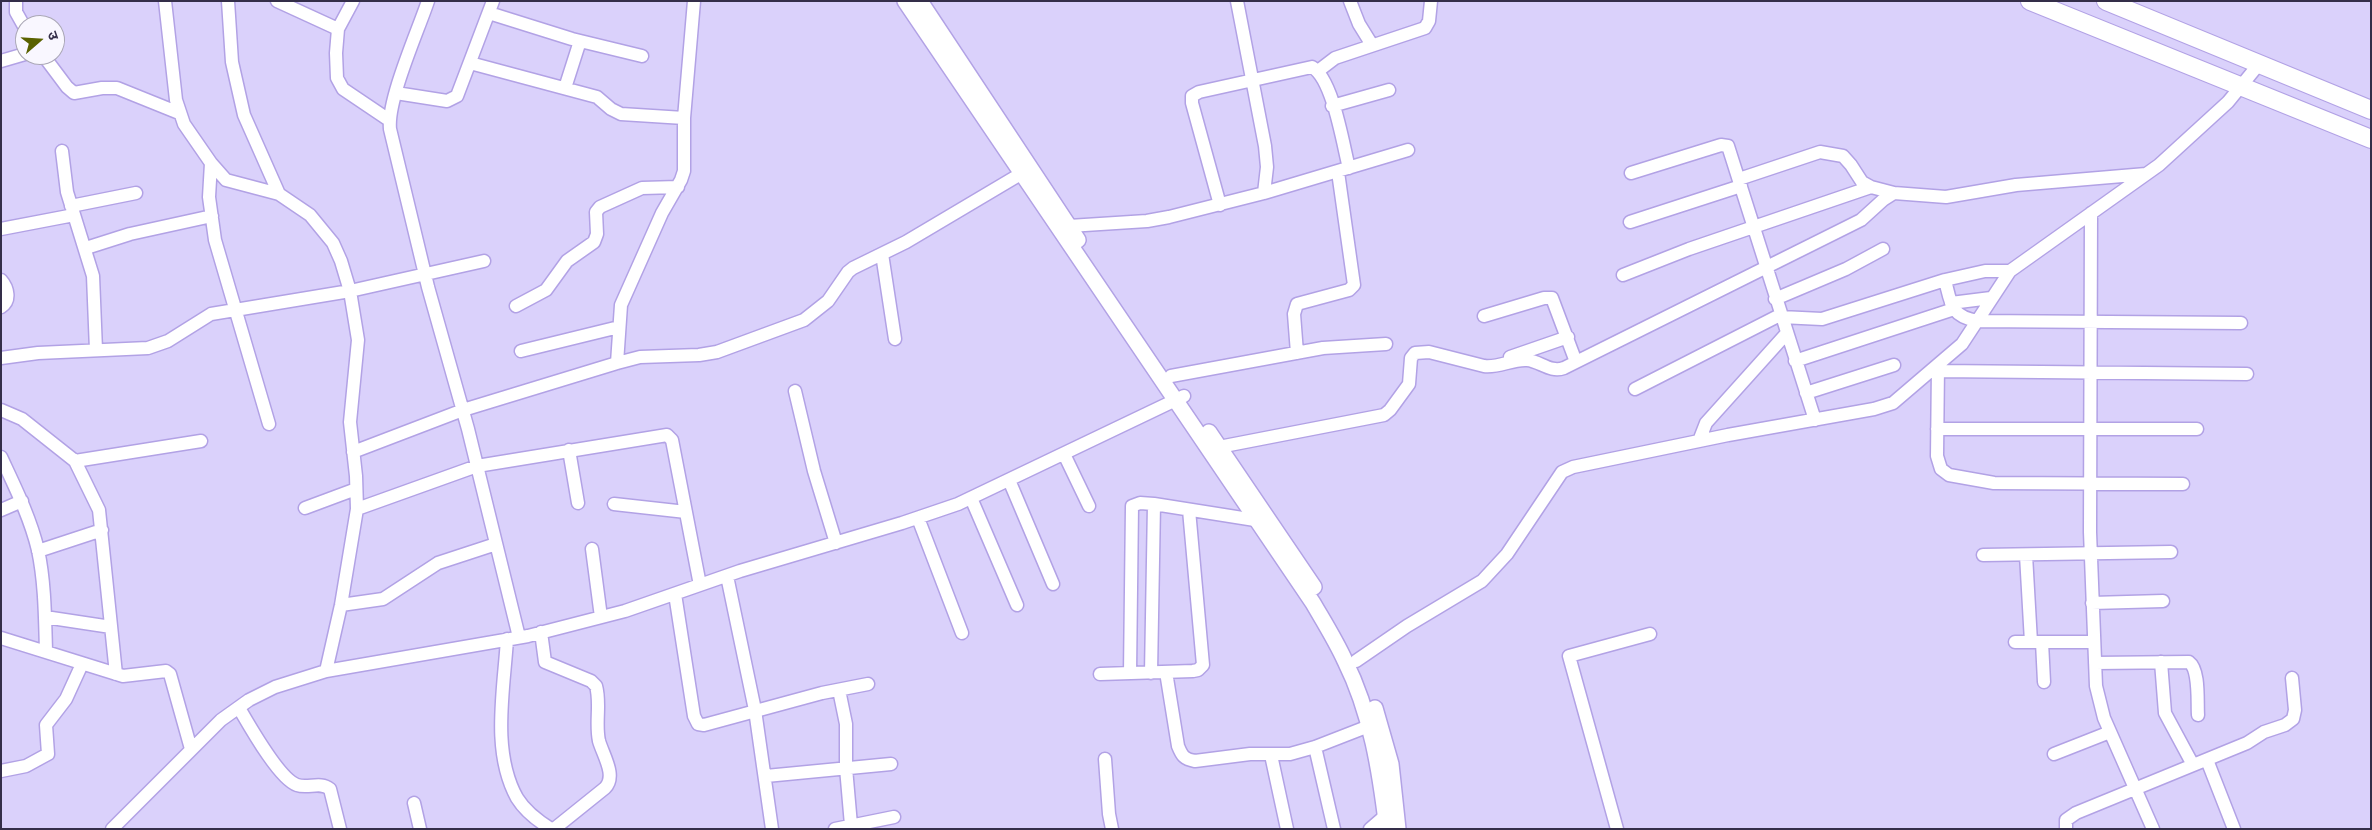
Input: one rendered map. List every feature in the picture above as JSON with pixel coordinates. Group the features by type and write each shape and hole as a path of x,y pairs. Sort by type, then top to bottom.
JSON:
{"highway":[{"path":"2030,1 2371,139"},
{"path":"2106,1 2371,110"}],"main road":[{"path":"905,1 1026,171 1180,398 1255,520 1313,603 1346,661 1369,726 1380,768 1386,822"},
{"path":"920,1 1026,171 1069,226 1171,376 1180,398 1219,447 1320,596 1356,661 1376,711 1391,764 1398,829"}],"street":[{"path":"16,1 18,15"},
{"path":"165,1 179,113 184,124 211,163 226,180 279,194 300,206 322,227 341,261 350,291 358,340 350,422 357,509 341,606 326,671"},
{"path":"228,1 232,62 244,115 279,194"},
{"path":"278,1 338,29"},
{"path":"353,1 338,29 336,54 339,84 343,89 389,120"},
{"path":"428,1 396,93 389,120 426,273 478,466 496,544 513,638 501,735 506,764 517,799 528,811 552,829 605,788 609,784 610,776 599,740 596,686 591,681 545,662 541,632"},
{"path":"617,363 622,302 662,213 678,187 684,171 684,118 694,1"},
{"path":"1238,1 1265,146 1267,167 1264,193"},
{"path":"1350,1 1359,24 1372,46"},
{"path":"1318,71 1335,58 1425,28 1429,21 1431,1"},
{"path":"396,93 440,100 453,99 460,92 491,7 580,41 642,56"},
{"path":"565,88 580,41"},
{"path":"1,61 15,57"},
{"path":"470,63 597,97 611,109 621,114 684,118"},
{"path":"1356,661 1401,630 1482,581 1507,554 1562,472 1573,467 1699,440 1886,406 1901,397 1938,369 1962,344 2010,271 2146,174 2196,133 2241,87 2258,64"},
{"path":"50,65 67,87 74,93 102,88 117,88 179,113"},
{"path":"1220,204 1191,99 1199,92 1306,66 1318,71 1332,106 1343,170 1354,285 1349,290 1297,304 1294,314 1297,353"},
{"path":"1332,106 1389,90"},
{"path":"1631,173 1723,144 1729,148 1780,316 1815,420"},
{"path":"1069,226 1147,222 1264,193 1408,150"},
{"path":"62,151 67,192 86,248 93,276 96,350"},
{"path":"1630,222 1820,152 1834,154 1847,159 1862,182 1871,187 1894,193 1946,196 2016,185 2146,174"},
{"path":"211,163 209,197 215,240 269,424"},
{"path":"353,452 463,410 617,363 640,357 699,355 718,352 804,320 834,295 848,272 862,263 913,239 1026,171"},
{"path":"516,306 546,290 567,261 594,242 597,234 596,215 600,207 642,188 678,187"},
{"path":"1623,275 1753,227 1871,187"},
{"path":"1,229 136,193"},
{"path":"1219,447 1384,415 1408,388 1411,358 1415,354 1429,352 1491,367 1524,360 1557,370 1861,220 1883,200 1894,193"},
{"path":"2092,213 2090,553 2095,663 2099,704 2153,829"},
{"path":"86,248 130,234 212,216"},
{"path":"1775,299 1846,269 1883,249"},
{"path":"882,254 895,339"},
{"path":"1,358 38,353 148,348 158,345 211,314 350,291 484,261"},
{"path":"1635,389 1780,316 1822,320 1945,280 1985,271 2010,271"},
{"path":"1,280 6,287 8,299 6,304 1,307"},
{"path":"1945,280 1952,306 1965,319 1976,321 2241,323"},
{"path":"1484,316 1550,298 1556,303 1576,362"},
{"path":"1795,361 1952,306 1991,298"},
{"path":"522,351 619,327"},
{"path":"1699,440 1706,423 1786,334"},
{"path":"1484,366 1568,338"},
{"path":"1171,376 1323,348 1386,344"},
{"path":"1806,393 1894,365"},
{"path":"1938,369 2090,374 2247,374"},
{"path":"1938,369 1938,464 1949,475 1994,483 2183,484"},
{"path":"795,391 814,471 836,543"},
{"path":"112,829 221,720 275,687 326,671 513,638 601,617 727,576 918,518 971,498 1180,398"},
{"path":"1,410 22,420 75,461 99,510 116,674"},
{"path":"1938,429 2197,429"},
{"path":"357,509 478,466 569,450 669,436 700,585"},
{"path":"75,461 200,441"},
{"path":"569,450 578,503"},
{"path":"1064,454 1090,506"},
{"path":"1,456 22,501 38,551 45,618 46,651"},
{"path":"1009,480 1053,584"},
{"path":"305,508 356,489"},
{"path":"971,498 1017,605"},
{"path":"1,510 22,501"},
{"path":"1130,673 1132,508 1136,503 1154,504 1255,520"},
{"path":"614,504 686,512"},
{"path":"1151,672 1154,504"},
{"path":"1100,674 1198,670 1203,662 1189,510"},
{"path":"918,518 962,633"},
{"path":"38,551 102,530"},
{"path":"341,606 383,599 438,563 496,544"},
{"path":"592,549 601,617"},
{"path":"1983,555 2171,552"},
{"path":"2026,554 2036,642 2044,682"},
{"path":"727,576 766,776 772,829"},
{"path":"675,594 695,721 704,724 754,710 868,684"},
{"path":"2092,603 2163,601"},
{"path":"45,618 112,627"},
{"path":"1617,829 1569,656 1650,634"},
{"path":"1,638 116,674 127,676 163,670 168,672 191,749"},
{"path":"2015,642 2094,642"},
{"path":"2095,663 2184,661 2192,664 2196,674 2198,715"},
{"path":"2161,662 2165,713 2193,765"},
{"path":"1,771 26,766 48,754 46,724 66,699 82,664"},
{"path":"1166,672 1177,738 1184,758 1195,761 1250,754 1290,754 1315,747 1369,726"},
{"path":"2066,829 2066,820 2069,816 2247,743 2268,730 2290,722 2295,715 2292,678"},
{"path":"839,690 846,724 844,828 894,817"},
{"path":"239,708 259,741 292,783 305,787 323,785 330,788 340,829"},
{"path":"2054,754 2110,732"},
{"path":"1315,747 1334,829"},
{"path":"1271,755 1287,829"},
{"path":"1105,759 1112,829"},
{"path":"2207,760 2234,829"},
{"path":"766,776 891,764"},
{"path":"414,803 420,829"},
{"path":"1370,829 1386,822"}]}
